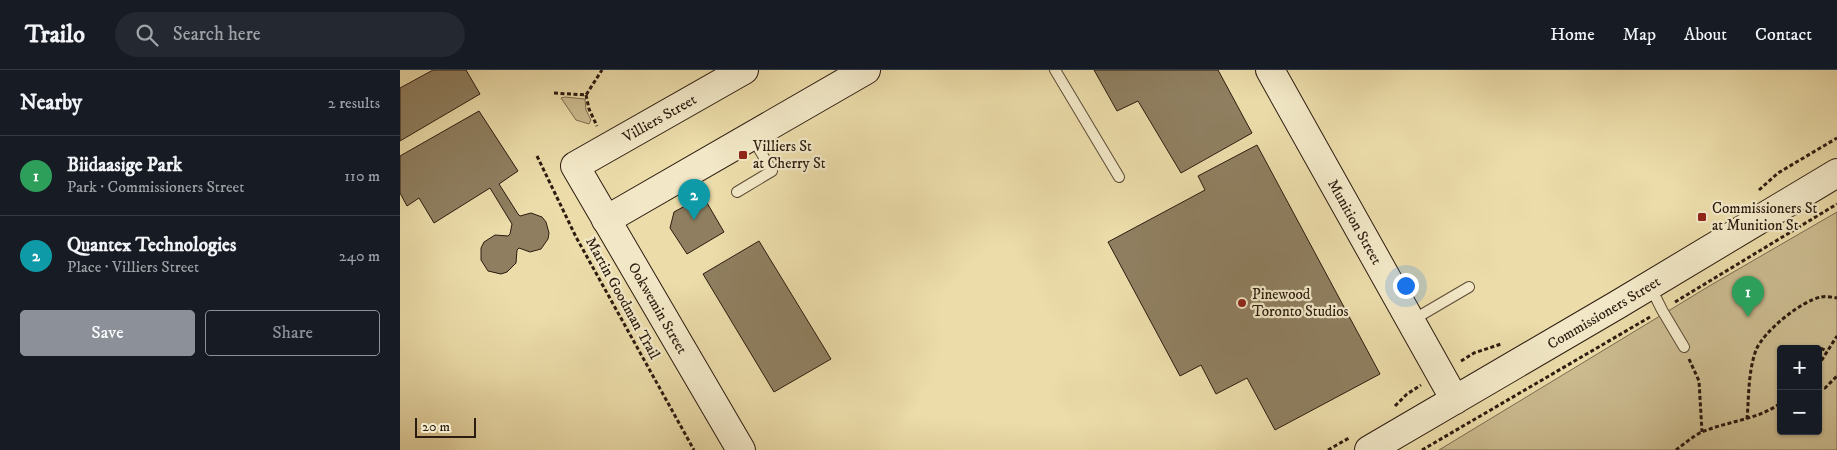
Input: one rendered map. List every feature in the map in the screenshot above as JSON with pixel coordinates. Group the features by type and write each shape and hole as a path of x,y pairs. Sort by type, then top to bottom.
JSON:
{"street":[{"name":"Villiers Street","path":"574,166 744,70"},
{"path":"606,220 866,70"},
{"name":"Munition Street","path":"1270,70 1455,400"},
{"name":"Ookwemin Street","path":"574,166 741,450"},
{"name":"Commissioners Street","path":"1369,450 1837,173"}],"lane":[{"path":"1054,70 1119,178"},
{"path":"737,192 772,171 751,136"},
{"path":"1650,285 1684,347"},
{"path":"1411,322 1469,287"}],"path":[{"path":"597,126 589,109 586,95 602,70"},
{"path":"554,93 586,95"},
{"name":"Martin Goodman Trail","path":"537,156 576,237 694,450"},
{"path":"1422,450 1631,330 1837,204"},
{"path":"1747,420 1750,375 1757,348 1777,323 1805,303 1821,297 1837,298"},
{"path":"1822,359 1837,336"},
{"path":"1684,347 1699,381 1702,432"},
{"path":"1822,349 1827,351"},
{"path":"1822,387 1825,388 1837,376"},
{"path":"1676,450 1702,432 1747,420 1777,406"}],"shaded area":[{"path":"561,98 585,99 586,110 591,120 589,124 576,120"},
{"path":"1837,212 1837,450 1439,450 1711,285"}],"building":[{"path":"433,70 466,70 480,94 400,141 400,88"},
{"path":"1094,70 1218,70 1252,133 1181,173 1138,101 1117,111"},
{"path":"479,111 518,171 499,184 520,216 531,213 542,217 546,222 549,233 548,239 541,249 530,252 519,248 517,250 516,263 507,272 501,274 488,271 481,260 481,248 484,242 495,235 508,236 512,224 490,188 434,223 419,198 407,206 400,193 400,156"},
{"name":"Pinewood Toronto Studios","path":"1257,145 1380,374 1275,430 1247,378 1216,394 1201,365 1180,376 1108,242 1205,190 1198,176"},
{"path":"703,196 724,232 687,254 670,228 674,212"},
{"path":"759,241 831,359 774,392 703,274"}],"place":[{"name":"Villiers St at Cherry St","path":"743,155"},
{"name":"Commissioners St at Munition St","path":"1702,217"},
{"name":"Quantex Technologies","path":"694,220"},
{"name":"Pinewood Toronto Studios","path":"1242,303"},
{"name":"Biidaasige Park","path":"1748,317"}]}
